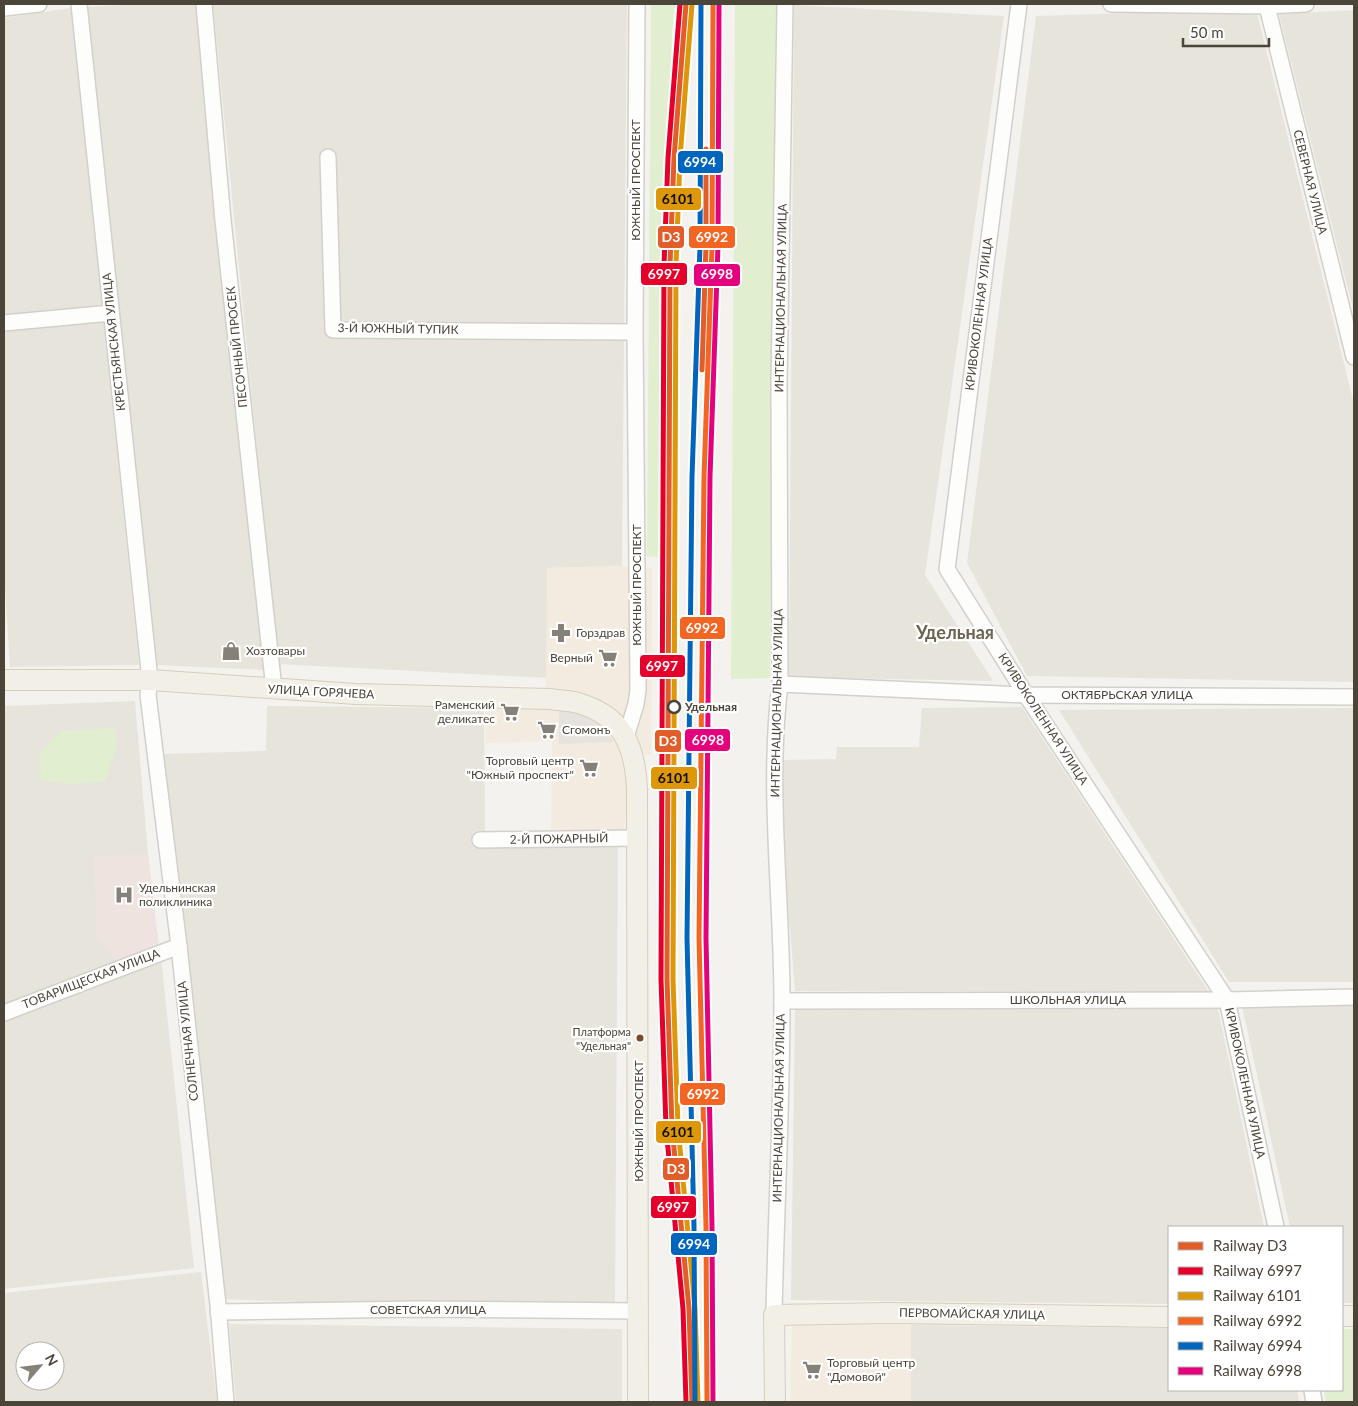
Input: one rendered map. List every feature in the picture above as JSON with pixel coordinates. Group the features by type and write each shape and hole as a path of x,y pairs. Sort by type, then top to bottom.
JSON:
{"main road":[{"name":"УЛИЦА ГОРЯЧЕВА","path":"4,680 150,680 356,694 567,701 579,703 600,712 612,720 626,737"},
{"name":"ЮЖНЫЙ ПРОСПЕКТ","path":"626,737 636,767 638,1402"},
{"name":"ПЕРВОМАЙСКАЯ УЛИЦА","path":"774,1315 888,1313 1168,1317"},
{"name":"ИНТЕРНАЦИОНАЛЬНАЯ УЛИЦА","path":"774,1315 775,1402"}],"street":[{"path":"4,8 38,4"},
{"name":"КРЕСТЬЯНСКАЯ УЛИЦА","path":"79,4 150,680"},
{"name":"ПЕСОЧНЫЙ ПРОСЕК","path":"204,4 223,220 274,689"},
{"name":"ЮЖНЫЙ ПРОСПЕКТ","path":"626,737 636,704 638,690 635,332 637,4"},
{"name":"ИНТЕРНАЦИОНАЛЬНАЯ УЛИЦА","path":"774,1315 782,1001 774,764 776,715 780,684 779,385 785,4"},
{"name":"КРИВОКОЛЕННАЯ УЛИЦА","path":"1019,4 947,569 1026,695 1227,1000 1276,1226"},
{"path":"1111,4 1267,6 1306,4"},
{"name":"СЕВЕРНАЯ УЛИЦА","path":"1267,6 1354,357"},
{"name":"3-Й ЮЖНЫЙ ТУПИК","path":"328,157 333,330 635,332"},
{"path":"4,324 111,313"},
{"name":"СОЛНЕЧНАЯ УЛИЦА","path":"150,680 149,705 179,946 226,1402"},
{"name":"ОКТЯБРЬСКАЯ УЛИЦА","path":"780,684 1026,695 1354,697"},
{"name":"2-Й ПОЖАРНЫЙ","path":"480,840 637,838"},
{"name":"ТОВАРИЩЕСКАЯ УЛИЦА","path":"4,1013 179,946"},
{"name":"ШКОЛЬНАЯ УЛИЦА","path":"782,1001 1227,1000 1354,997"},
{"name":"СОВЕТСКАЯ УЛИЦА","path":"218,1312 419,1309 638,1312"}],"shaded area":[{"path":"197,4 265,670 156,665 87,7"},
{"path":"213,4 627,4 622,566 547,568 547,678 278,664"},
{"path":"794,5 1004,16 925,575 993,681 789,677"},
{"path":"71,8 139,665 10,667 4,572 4,18"},
{"path":"1256,9 1354,404 1354,682 1027,676 967,563 1036,16"},
{"path":"1354,10 1354,313 1279,14"},
{"path":"622,566 652,568 651,755 636,755 623,760 629,772 624,832 551,834 552,741 486,743 485,711 546,687 547,568"},
{"path":"135,701 148,854 159,948 4,1006 4,706"},
{"path":"559,701 601,722 613,742 559,744"},
{"path":"267,706 484,708 485,844 618,843 615,1302 325,1303 221,1299 161,754 266,751"},
{"path":"1022,707 1209,992 795,991 784,856 781,760 836,759 837,747 919,747 922,708"},
{"path":"1354,708 1354,982 1229,982 1059,710"},
{"name":"Удельнинская поликлиника","path":"148,854 159,948 118,963 96,935 94,856"},
{"path":"161,957 194,1268 4,1289 4,1017"},
{"path":"1354,995 1354,1303 1343,1303 1343,1226 1290,1226 1242,1006"},
{"path":"1218,1009 1264,1226 1168,1226 1168,1304 791,1300 795,1010"},
{"path":"201,1272 217,1402 4,1402 4,1293"},
{"path":"229,1324 622,1329 622,1402 236,1402"},
{"path":"792,1324 911,1325 911,1402 790,1402"},
{"path":"911,1325 1168,1328 1168,1391 1297,1391 1299,1402 911,1402"}],"green space":[{"path":"651,4 675,4 672,30 658,557 647,556"},
{"path":"735,4 776,4 770,678 731,679"},
{"path":"115,728 117,745 105,781 70,784 41,780 40,753 61,731"},
{"path":"1343,1329 1354,1329 1354,1402 1326,1402 1324,1391 1343,1391"}],"rail line":[{"name":"6997","path":"680,4 668,158 664,265 661,979 666,1127 683,1309 686,1402"},
{"name":"D3","path":"686,4 674,158 670,265 667,979 672,1127 689,1309 692,1402"},
{"name":"6101","path":"692,4 680,158 676,265 673,979 678,1127 695,1308 698,1402"},
{"name":"6994","path":"695,1402 694,1226 687,938 692,477 700,246 701,4"},
{"name":"6992","path":"707,1402 706,1226 699,938 704,477 712,246 713,4"},
{"name":"6998","path":"713,1402 712,1226 706,938 710,477 718,246 719,4"},
{"name":"D3","path":"702,370 706,246 706,149"}],"place":[{"name":"Горздрав","path":"561,633"},
{"name":"Хозтовары","path":"231,651"},
{"name":"Верный","path":"608,658"},
{"name":"Удельная","path":"674,707"},
{"name":"Раменский деликатес","path":"510,712"},
{"name":"Сгомонъ","path":"547,730"},
{"name":"Торговый центр \"Южный проспект\"","path":"589,768"},
{"name":"Удельнинская поликлиника","path":"124,895"},
{"name":"Платформа \"Удельная\"","path":"640,1038"},
{"name":"Торговый центр \"Домовой\"","path":"812,1370"}],"district":[{"name":"Удельная","path":"955,633"}]}
